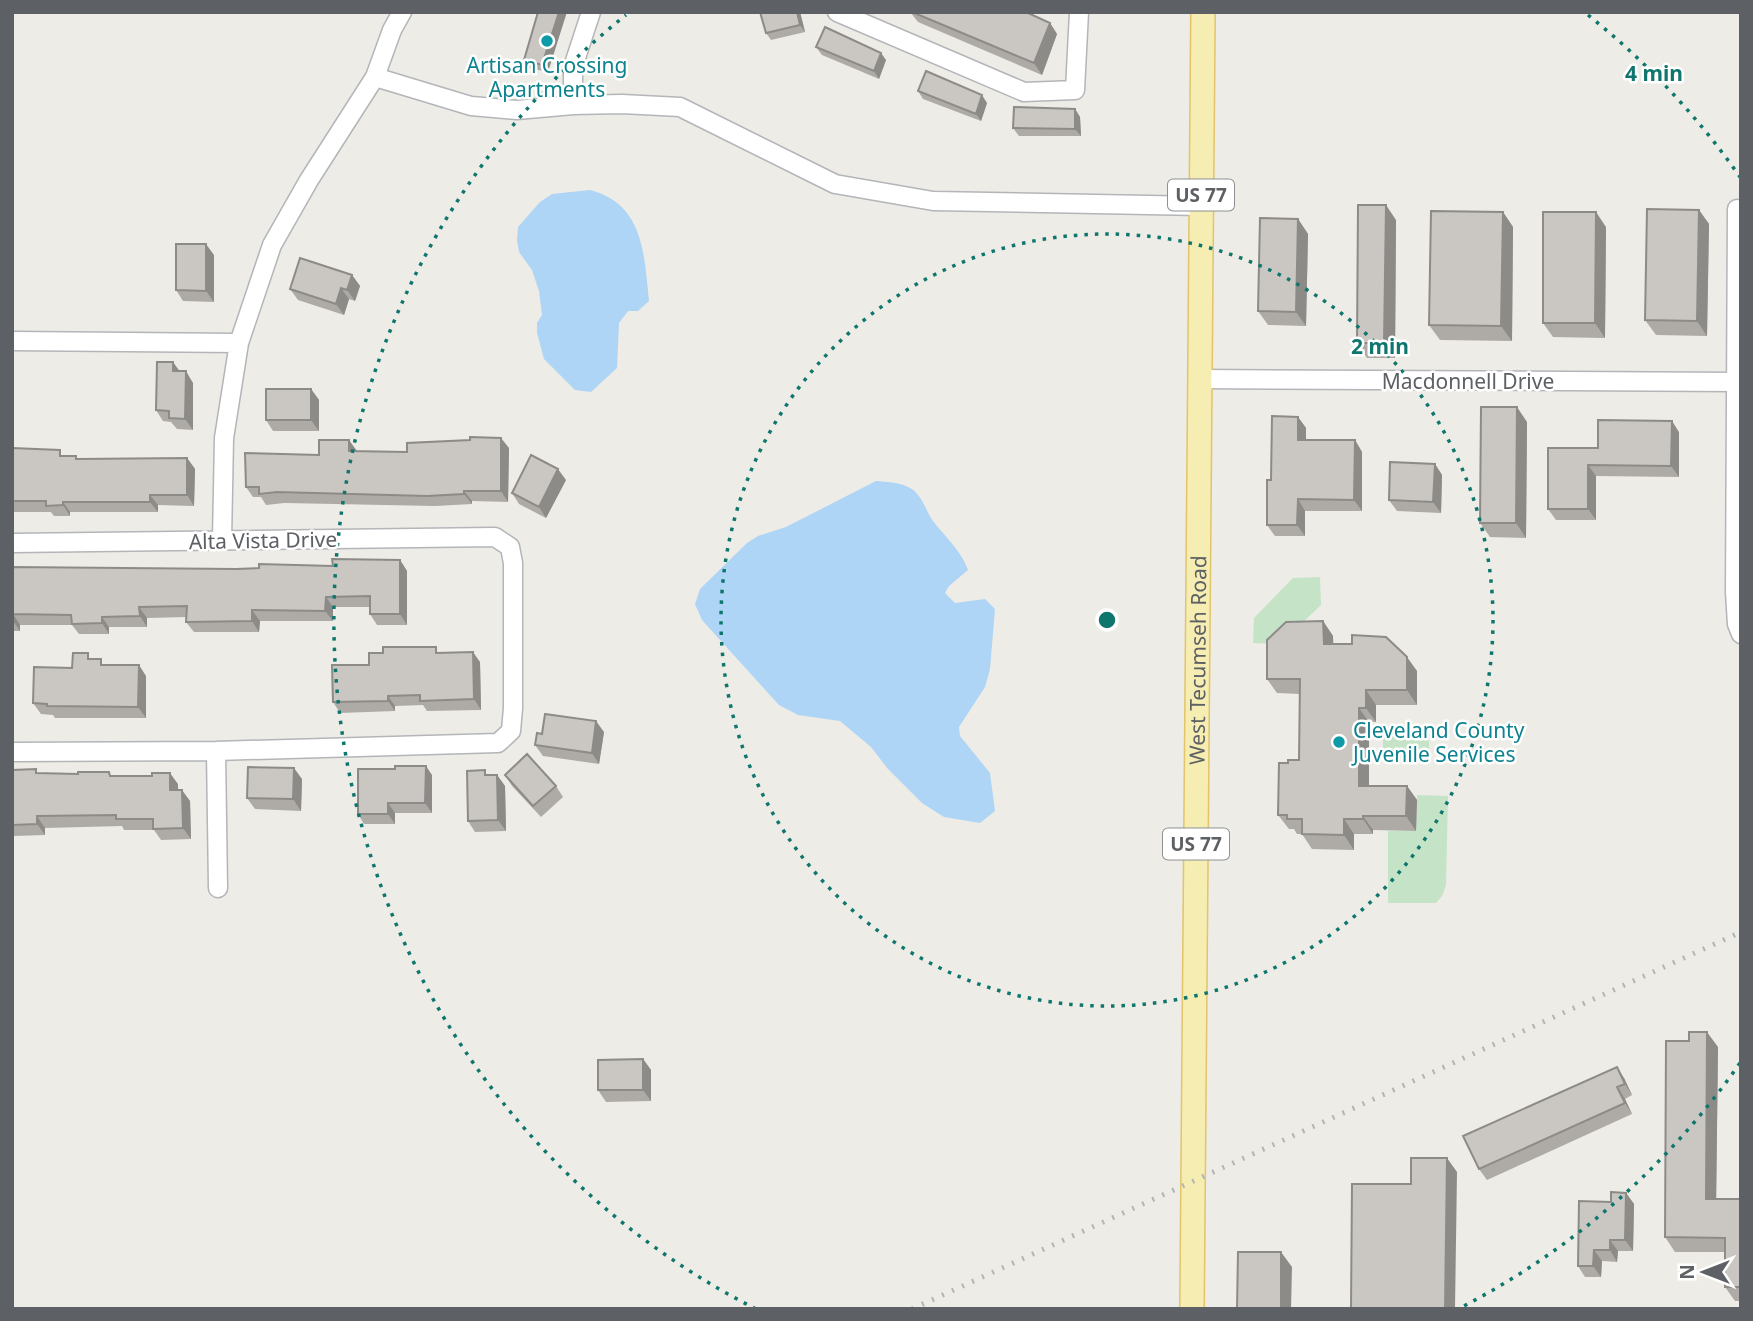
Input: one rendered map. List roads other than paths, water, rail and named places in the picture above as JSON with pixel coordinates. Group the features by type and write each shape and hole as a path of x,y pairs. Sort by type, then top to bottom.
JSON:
{"main road":[{"name":"West Tecumseh Road","path":"1192,1309 1203,12"}],"street":[{"path":"222,540 224,438 239,343 272,245 309,180 375,77 391,30 402,12"},
{"path":"573,105 573,67 591,12"},
{"path":"837,12 1024,92 1075,90 1079,12"},
{"path":"375,77 471,106 517,110 622,104 680,107 835,184 933,201 1201,206"},
{"path":"1737,209 1739,269 1735,592 1737,624 1741,634"},
{"path":"12,341 239,343"},
{"name":"Macdonnell Drive","path":"1200,379 1736,382"},
{"name":"Alta Vista Drive","path":"12,543 495,537 510,547 513,563 513,708 511,732 498,743 216,751"},
{"path":"12,752 216,751 218,888"}],"water":[{"path":"590,190 608,197 631,219 642,249 649,301 638,311 628,311 619,323 617,368 591,392 575,390 544,359 537,333 537,323 542,315 539,291 532,270 519,252 517,240 518,227 540,202 552,194"},
{"path":"876,481 892,482 913,490 961,556 968,570 949,586 945,593 955,603 985,599 995,609 990,669 985,687 959,727 960,736 990,773 995,811 980,823 944,817 922,803 888,769 871,747 840,721 798,715 779,705 702,620 695,604 700,589 747,543 758,536 786,527"}],"railway":[{"path":"912,1309 1741,932"}],"place":[{"name":"Artisan Crossing Apartments","path":"547,41"},
{"name":"Cleveland County Juvenile Services","path":"1339,742"}]}
